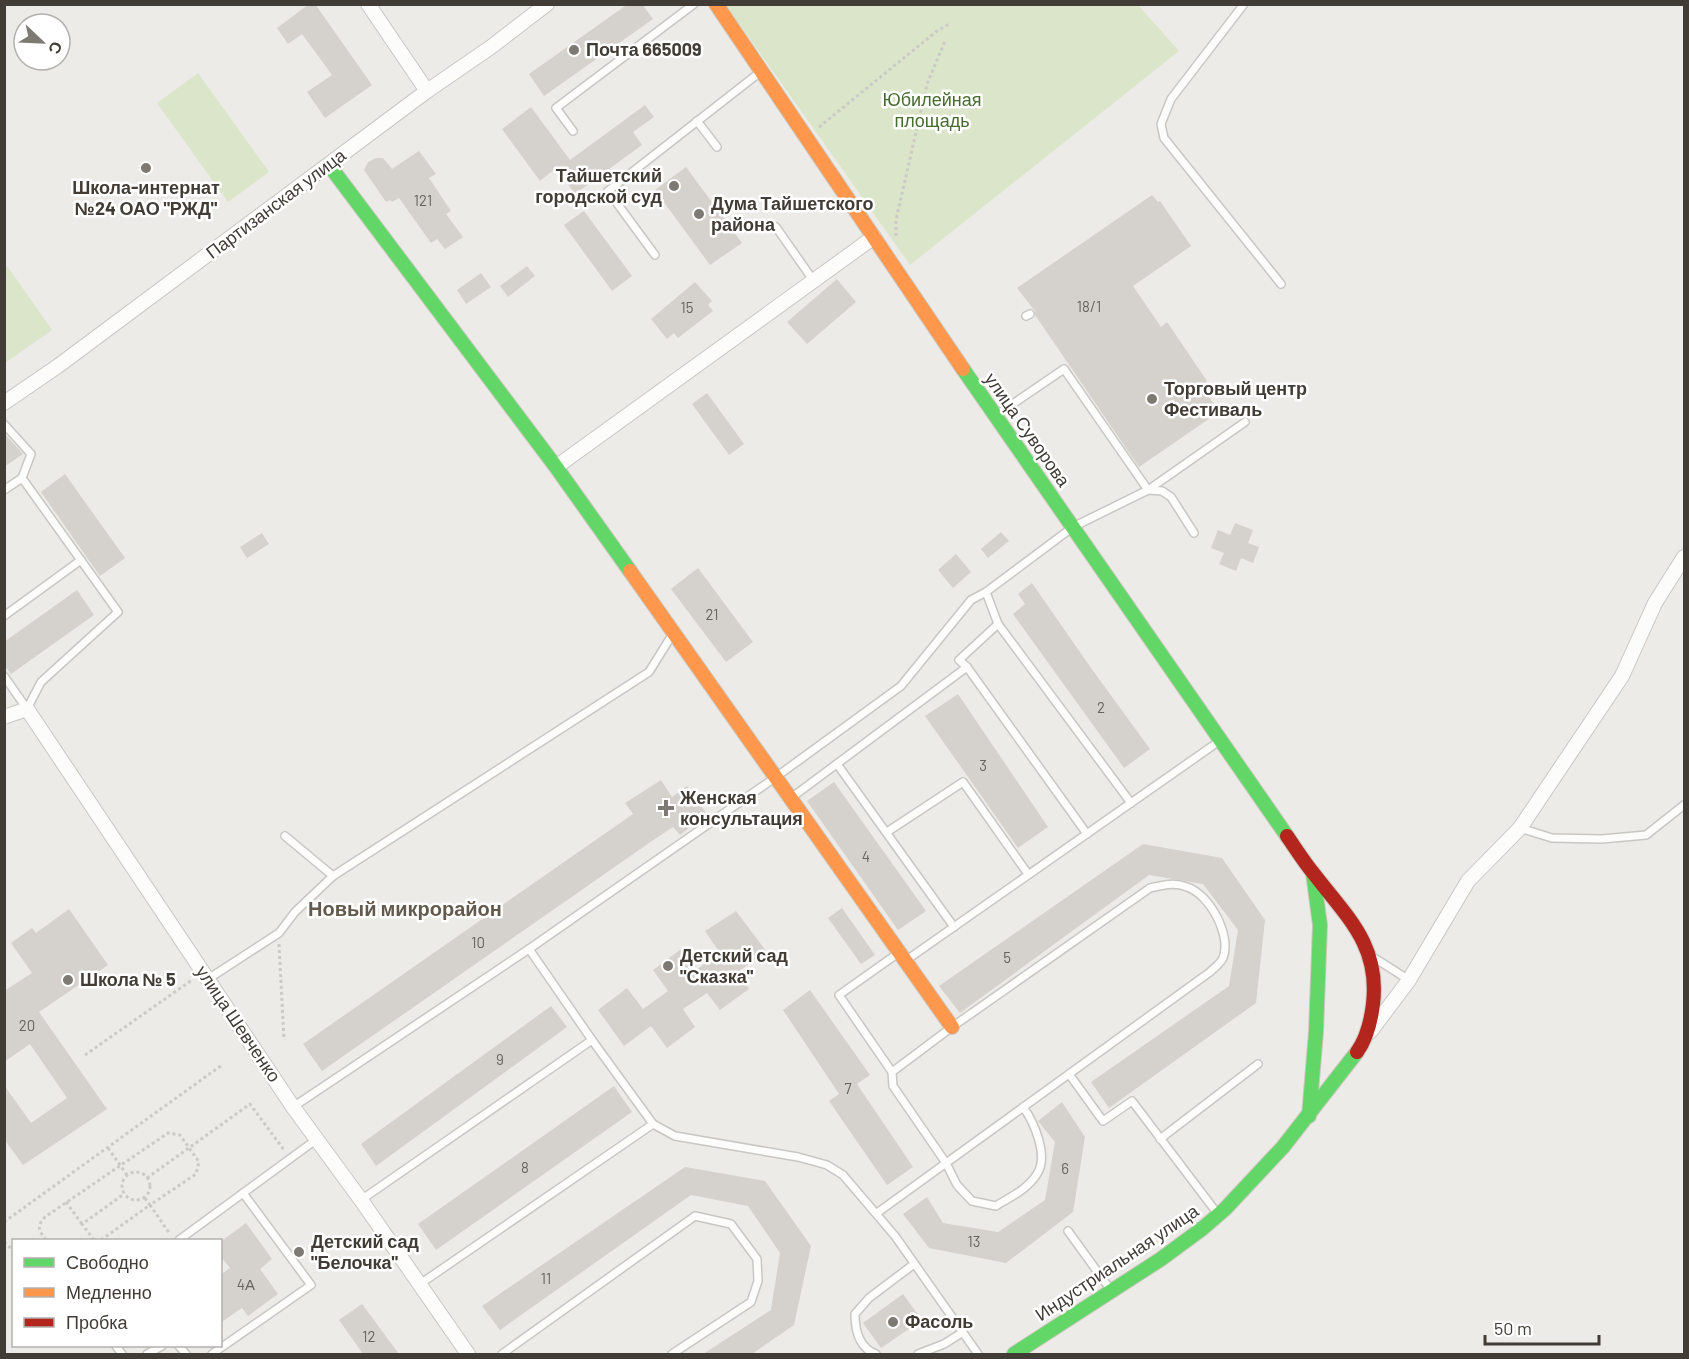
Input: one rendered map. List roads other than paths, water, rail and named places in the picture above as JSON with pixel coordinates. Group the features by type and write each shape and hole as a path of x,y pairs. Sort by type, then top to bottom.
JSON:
{"street":[{"path":"368,4 427,91"},
{"name":"Партизанская улица","path":"4,403 58,366 547,4"},
{"name":"улица Суворова","path":"716,4 995,416 1313,873 1352,921 1370,955"},
{"path":"329,165 556,467 952,1027"},
{"path":"556,467 874,237"},
{"path":"1364,1041 1409,980 1468,881 1520,828 1622,676 1655,603 1684,557"},
{"path":"4,717 27,709"},
{"name":"улица Шевченко","path":"27,709 293,1107 468,1354"},
{"path":"1309,1116 1319,936 1313,873"},
{"path":"1364,1041 1373,1005 1374,986 1370,955"},
{"name":"Индустриальная улица","path":"1014,1354 1182,1245 1218,1215 1254,1179 1309,1116 1364,1041"}],"lane":[{"path":"573,131 556,108 694,4"},
{"path":"1244,4 1171,99 1161,124 1164,138 1281,284"},
{"path":"655,255 608,191 760,71"},
{"path":"697,121 717,147"},
{"path":"776,227 813,280"},
{"path":"995,416 1064,369 1148,490"},
{"path":"293,1107 529,949 901,687 971,600 987,592 1073,527 1148,490 1245,422"},
{"path":"4,424 31,454 22,478 4,490"},
{"path":"4,676 27,709 41,682 118,612 22,478"},
{"path":"1148,490 1162,490 1171,497 1194,533"},
{"path":"4,616 81,560"},
{"path":"987,592 998,624 1131,803"},
{"path":"998,624 959,660 1087,834"},
{"path":"206,976 279,933 295,912 333,876 649,672 673,632"},
{"path":"791,798 967,668"},
{"path":"1023,1107 1033,1121 1041,1150 1039,1172 1027,1186 996,1206 972,1201 957,1185 946,1163 893,1086 892,1072 839,995 954,927 1221,740"},
{"path":"837,764 954,927"},
{"path":"887,832 963,782 1028,874"},
{"path":"1520,828 1552,838 1602,839 1646,835 1684,805"},
{"path":"285,836 333,876"},
{"path":"877,1213 1210,972 1223,958 1224,938 1220,921 1201,896 1188,887 1167,884 1150,888 892,1072"},
{"path":"529,949 653,1124 675,1136 798,1157 827,1165 843,1175 877,1213 978,1354"},
{"path":"1370,955 1409,980"},
{"path":"361,1200 592,1040"},
{"path":"1160,1139 1258,1064"},
{"path":"1069,1074 1103,1121 1132,1101 1218,1215"},
{"path":"420,1284 653,1124"},
{"path":"178,1239 317,1139"},
{"path":"212,1354 311,1285 243,1193"},
{"path":"502,1354 695,1216 731,1224 757,1259 758,1281 751,1302 672,1354"},
{"path":"1068,1231 1111,1291"},
{"path":"876,1354 869,1352 855,1332 855,1314 869,1298 914,1264"},
{"path":"918,1354 944,1344 963,1332"}],"place":[{"name":"Почта 665009","path":"574,50"},
{"name":"Школа-интернат №24 ОАО \"РЖД\"","path":"146,168"},
{"name":"Тайшетский городской суд","path":"674,186"},
{"name":"Дума Тайшетского района","path":"699,214"},
{"name":"Торговый центр Фестиваль","path":"1152,399"},
{"name":"Женская консультация","path":"666,808"},
{"name":"Детский сад \"Сказка\"","path":"668,966"},
{"name":"Школа № 5","path":"68,980"},
{"name":"Детский сад \"Белочка\"","path":"299,1252"},
{"name":"Фасоль","path":"893,1322"}],"district":[{"name":"Новый микрорайон","path":"405,909"}],"park label":[{"name":"Юбилейная площадь","path":"932,110"}]}
